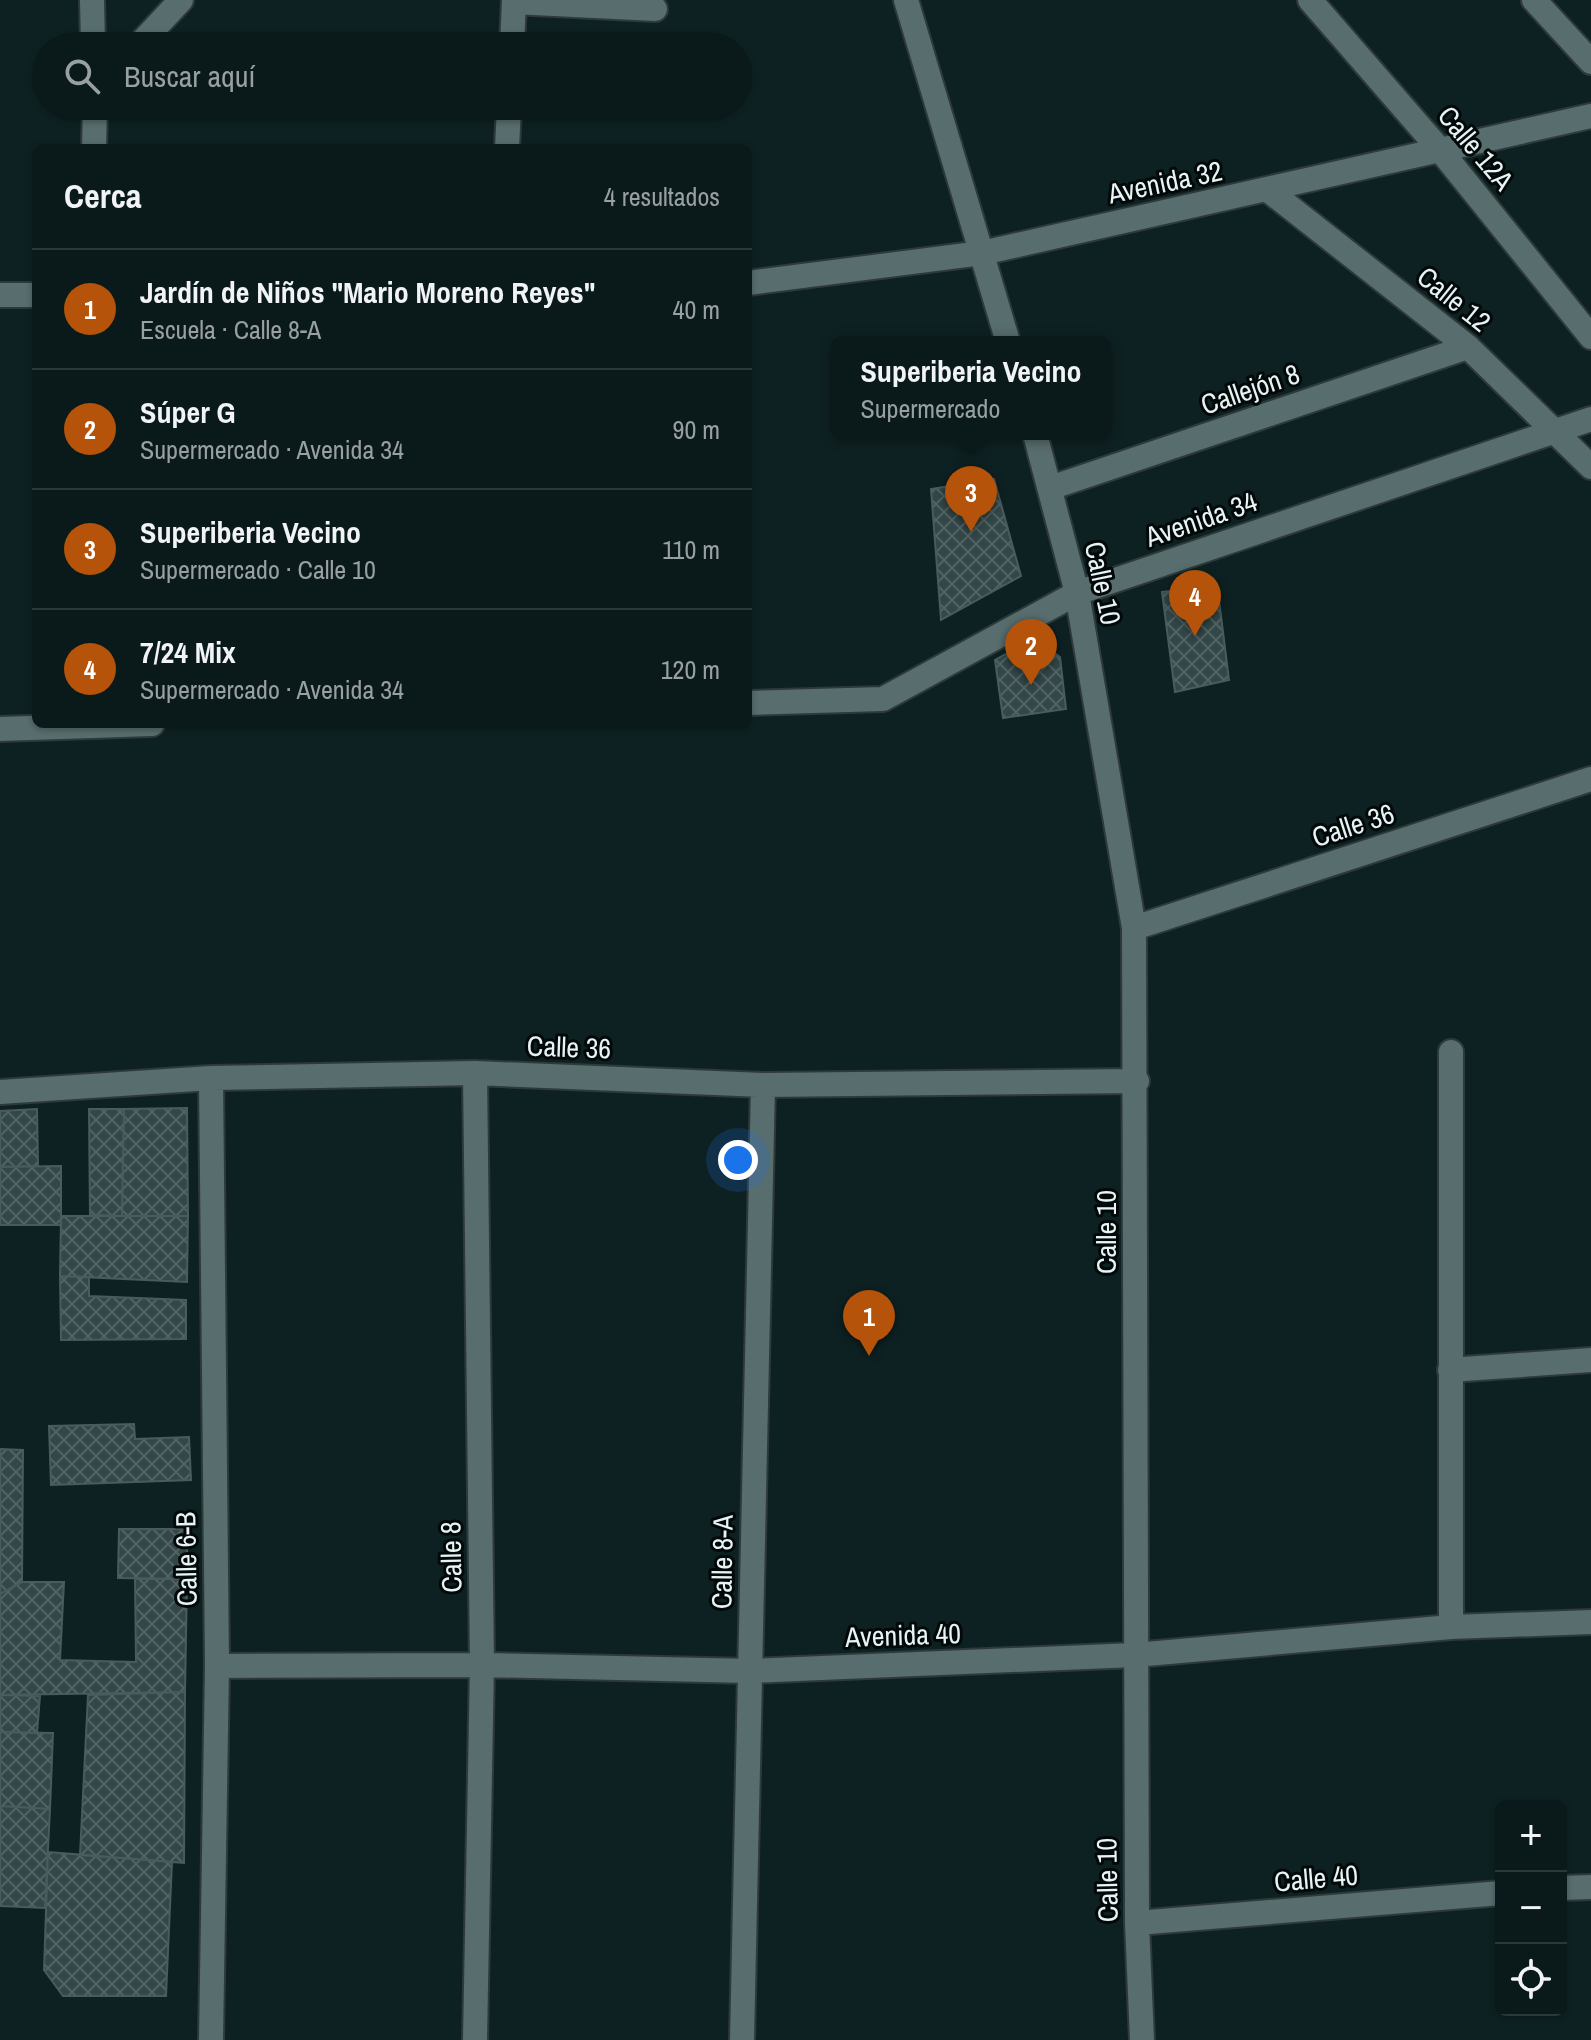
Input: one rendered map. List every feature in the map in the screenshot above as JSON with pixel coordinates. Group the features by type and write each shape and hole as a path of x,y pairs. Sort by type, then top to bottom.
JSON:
{"street":[{"path":"92,0 93,32"},
{"path":"151,32 181,0"},
{"path":"906,0 1006,336"},
{"name":"Calle 12A","path":"1310,0 1441,151 1591,337"},
{"path":"1534,0 1591,62"},
{"path":"513,32 514,1 655,9"},
{"name":"Avenida 32","path":"752,282 982,253 1591,116"},
{"path":"94,144 95,120"},
{"path":"507,144 508,120"},
{"name":"Calle 12","path":"1268,190 1468,347 1591,467"},
{"path":"0,295 32,295"},
{"name":"Callejón 8","path":"1050,488 1468,347"},
{"name":"Avenida 34","path":"752,703 883,699 1077,593 1591,419"},
{"name":"Calle 10","path":"1037,440 1077,593 1134,928 1137,1081 1135,1655 1137,1923 1142,2040"},
{"path":"0,729 32,728"},
{"name":"Calle 36","path":"1134,928 1591,779"},
{"path":"1451,1052 1451,1627"},
{"name":"Calle 36","path":"0,1092 211,1078 475,1073 763,1085 1137,1081"},
{"name":"Calle 8","path":"475,1073 482,1665 475,2040"},
{"name":"Calle 6-B","path":"211,1078 217,1666 211,2040"},
{"name":"Calle 8-A","path":"742,2040 763,1085"},
{"path":"1450,1370 1591,1360"},
{"name":"Avenida 40","path":"217,1666 482,1665 750,1671 1135,1655 1451,1627 1591,1622"},
{"path":"1567,1888 1591,1887"},
{"name":"Calle 40","path":"1137,1923 1495,1893"}],"building":[{"path":"994,479 1021,576 941,620 931,489"},
{"path":"1217,584 1229,680 1175,692 1162,592"},
{"path":"1034,638 1060,657 1066,709 1003,718 995,660"},
{"path":"187,1108 188,1216 122,1216 124,1109"},
{"path":"37,1109 38,1166 0,1167 0,1111"},
{"path":"89,1109 124,1109 122,1216 90,1215"},
{"path":"61,1166 61,1225 0,1225 0,1167"},
{"path":"61,1216 188,1216 187,1282 60,1276"},
{"path":"60,1276 89,1277 89,1296 186,1300 186,1339 61,1340"},
{"path":"134,1424 135,1439 189,1437 191,1480 51,1485 49,1426"},
{"path":"0,1449 23,1450 22,1582 0,1594"},
{"path":"119,1529 187,1529 187,1579 118,1578"},
{"path":"135,1579 187,1579 185,1692 0,1695 0,1594 22,1582 64,1582 60,1660 136,1662"},
{"path":"185,1692 184,1863 80,1855 88,1695"},
{"path":"0,1695 40,1696 37,1733 0,1732"},
{"path":"0,1732 53,1733 50,1809 0,1806"},
{"path":"0,1806 50,1809 45,1908 0,1906"},
{"path":"48,1852 172,1862 166,1996 63,1996 44,1970"}],"place":[{"name":"Superiberia Vecino","path":"971,532"},
{"name":"7/24 Mix","path":"1195,636"},
{"name":"Súper G","path":"1031,685"},
{"name":"Jardín de Niños \"Mario Moreno Reyes\"","path":"869,1356"}]}
